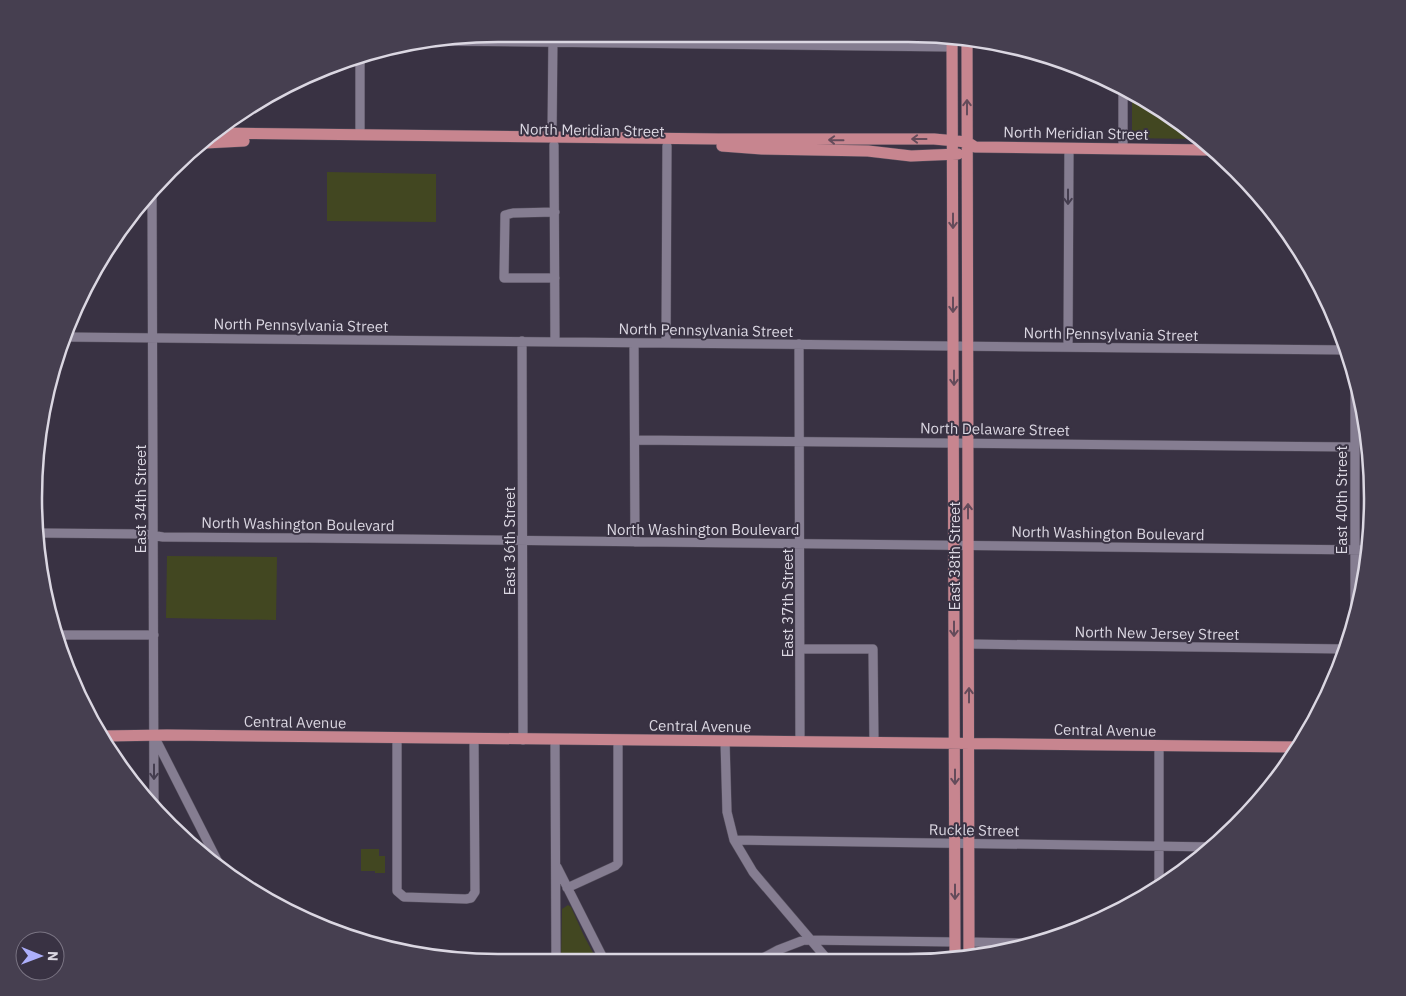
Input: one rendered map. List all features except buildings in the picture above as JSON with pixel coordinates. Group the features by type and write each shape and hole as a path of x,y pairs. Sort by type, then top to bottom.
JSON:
{"main road":[{"name":"East 38th Street","path":"952,44 955,951"},
{"name":"East 38th Street","path":"967,46 970,148 968,346 969,950"},
{"name":"North Meridian Street","path":"226,133 360,135 667,146 734,146 762,149 868,151 910,156 953,155 970,148"},
{"name":"North Meridian Street","path":"215,142 934,139 952,141 970,148 1201,150"},
{"name":"Central Avenue","path":"110,736 1289,747"}],"street":[{"path":"553,42 556,342"},
{"path":"360,64 360,135"},
{"path":"1123,97 1123,148"},
{"path":"666,343 667,146"},
{"path":"1068,148 1068,347"},
{"name":"East 34th Street","path":"152,203 154,796"},
{"path":"555,212 513,213 505,215 503,244 504,278 555,278"},
{"name":"North Pennsylvania Street","path":"72,337 1338,350"},
{"name":"East 36th Street","path":"522,341 523,740"},
{"path":"634,343 635,542"},
{"name":"East 37th Street","path":"799,344 800,742"},
{"name":"East 40th Street","path":"1355,409 1355,587"},
{"name":"North Delaware Street","path":"634,440 1355,448"},
{"name":"North Washington Boulevard","path":"44,533 154,535 163,537 1361,549"},
{"path":"64,635 154,635"},
{"name":"North New Jersey Street","path":"969,644 1337,649"},
{"path":"800,649 873,649 874,743"},
{"path":"154,736 213,852"},
{"path":"396,739 396,889 404,897 436,898 469,898 475,892 474,739"},
{"path":"555,740 556,954"},
{"path":"567,888 618,863 618,740"},
{"path":"725,741 727,812 734,840 752,872 823,954"},
{"path":"1159,746 1159,878"},
{"name":"Ruckle Street","path":"734,840 1200,847"},
{"path":"555,862 601,954"},
{"path":"773,954 802,940 955,942"},
{"path":"969,942 1006,943"}],"green space":[{"path":"1132,102 1161,119 1187,139 1132,138"},
{"path":"327,172 436,174 436,222 327,221"},
{"path":"167,556 277,557 276,620 166,618"},
{"path":"361,849 379,849 379,856 385,856 385,873 361,871"},
{"path":"568,905 571,907 594,954 561,954 562,909"}]}
